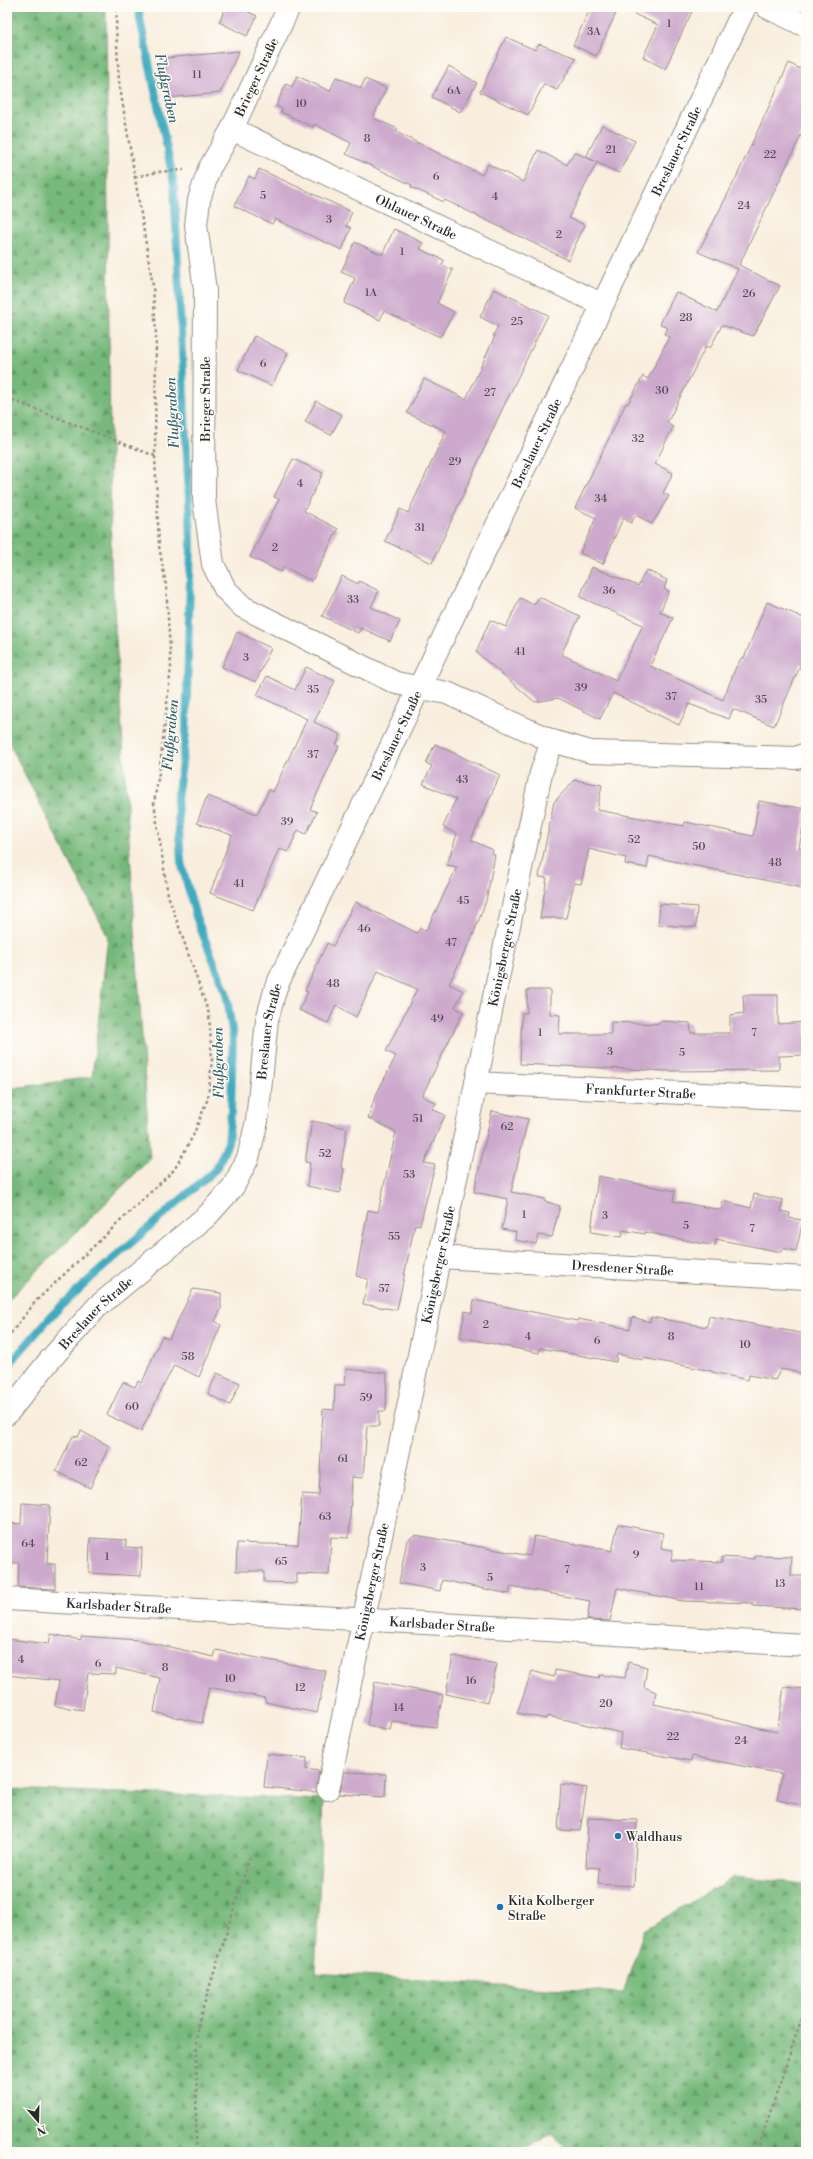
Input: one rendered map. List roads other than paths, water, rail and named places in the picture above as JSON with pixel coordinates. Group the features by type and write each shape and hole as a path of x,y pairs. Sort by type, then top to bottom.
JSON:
{"street":[{"name":"Brieger Straße","path":"289,7 232,129 208,169 199,200 196,225 206,290 204,500 214,564 225,589 243,607 396,682 419,688"},
{"name":"Breslauer Straße","path":"7,1414 49,1360 97,1307 207,1216 233,1187 248,1158 257,1121 267,1020 276,987 601,304 745,7"},
{"path":"767,7 806,26"},
{"name":"Ohlauer Straße","path":"232,129 601,304"},
{"path":"419,688 447,693 552,741 591,752 796,758 806,754"},
{"name":"Königsberger Straße","path":"328,1789 541,773 552,741"},
{"name":"Frankfurter Straße","path":"476,1083 806,1099"},
{"name":"Dresdener Straße","path":"439,1257 806,1278"},
{"name":"Karlsbader Straße","path":"7,1599 363,1618 806,1645"}],"waterway":[{"name":"Flußgraben","path":"7,1367 51,1316 91,1278 216,1169 228,1143 231,1112 233,1036 226,992 196,917 181,862 177,799 186,734 191,541 174,183 139,14 140,7"}],"place":[{"name":"Waldhaus","path":"618,1836"},
{"name":"Kita Kolberger Straße","path":"500,1907"}]}
